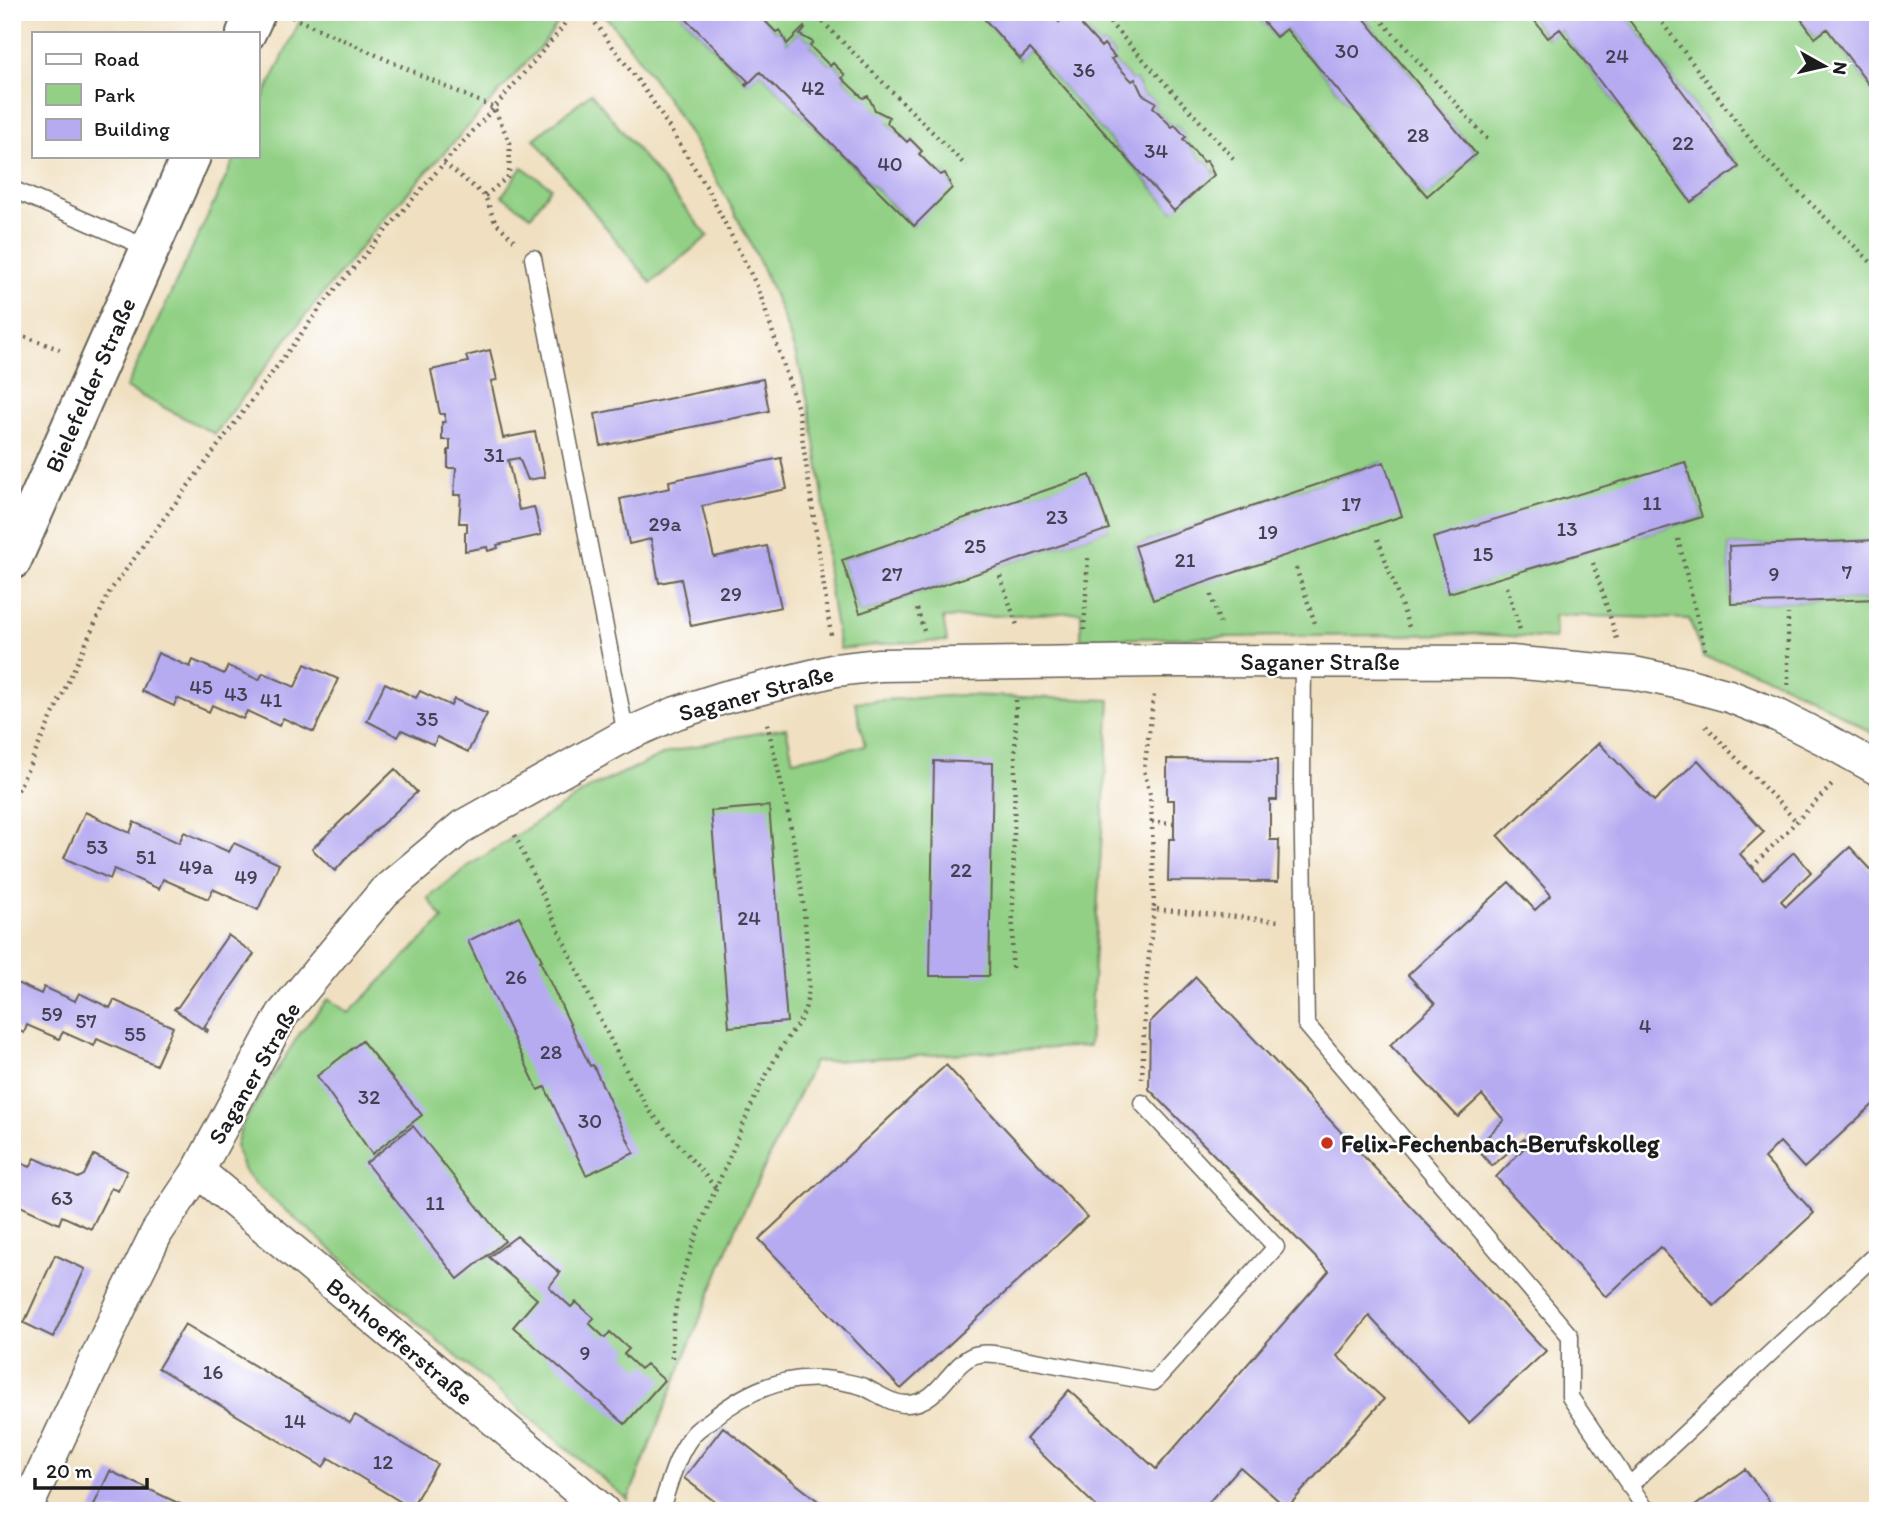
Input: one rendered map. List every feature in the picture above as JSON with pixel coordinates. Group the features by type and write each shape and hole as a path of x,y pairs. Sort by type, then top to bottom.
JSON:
{"main road":[{"path":"246,32 256,12"},
{"name":"Bielefelder Straße","path":"12,560 190,158"}],"street":[{"name":"Saganer Straße","path":"25,1511 157,1232 198,1171 282,1015 384,892 463,826 626,735 676,713 759,688 836,670 879,665 1315,660 1511,662 1628,673 1708,691 1787,720 1878,769"},
{"name":"Bonhoefferstraße","path":"198,1171 603,1511"}],"lane":[{"path":"12,189 150,249"},
{"path":"533,258 626,735"},
{"path":"1315,660 1302,781 1307,1024 1570,1336 1570,1397 1647,1511"},
{"path":"660,1511 676,1466 691,1436 724,1408 775,1383 799,1378 831,1380 861,1386 906,1405 921,1402 936,1392 966,1359 978,1354 996,1354 1154,1382 1276,1247 1142,1103"},
{"path":"1629,1486 1878,1252"}],"path":[{"path":"281,12 494,108 510,143 509,176 485,196"},
{"path":"12,803 110,591 327,299 559,32 572,12"},
{"path":"587,12 650,97 700,176 758,288 798,409 836,670"},
{"path":"813,12 966,166"},
{"path":"1100,12 1235,160"},
{"path":"1374,12 1489,141"},
{"path":"1654,12 1764,158 1878,269"},
{"path":"444,163 485,196 495,222 533,258"},
{"path":"12,332 100,365"},
{"path":"1378,539 1421,661"},
{"path":"1678,539 1708,691 1697,717 1797,822"},
{"path":"1082,662 1088,557"},
{"path":"1593,563 1628,673"},
{"path":"1296,568 1315,660"},
{"path":"1000,576 1023,663 1012,968"},
{"path":"1876,612 1878,683"},
{"path":"1787,720 1788,614"},
{"path":"1142,1103 1146,984 1154,909 1152,822 1144,769 1159,661"},
{"path":"672,1359 674,1310 699,1228 762,1084 785,1042 801,1020 807,1000 806,929 795,854 759,688"},
{"path":"1752,867 1822,796"},
{"path":"502,805 596,1011 631,1080 649,1110 716,1188"},
{"path":"1152,822 1174,823"},
{"path":"1154,909 1304,923"}],"green space":[{"path":"304,12 566,12 543,44 382,221 297,326 215,434 126,388 235,158 259,158 259,107"},
{"path":"602,12 679,12 748,83 760,72 913,226 955,183 951,186 945,173 940,175 919,154 922,151 911,139 907,142 842,78 845,75 834,63 830,66 810,46 812,42 800,35 801,30 787,44 781,31 776,32 756,12 978,12 1018,60 1030,49 1173,211 1217,171 1213,173 1207,161 1203,162 1183,139 1185,136 1176,125 1172,127 1153,107 1156,102 1142,94 1136,80 1132,81 1111,59 1115,56 1104,44 1101,47 1071,14 1074,12 1255,12 1276,37 1286,29 1427,196 1476,154 1359,12 1528,12 1547,38 1560,29 1691,202 1739,166 1623,12 1796,12 1815,38 1827,29 1878,97 1878,540 1729,546 1731,604 1878,599 1878,737 1794,689 1750,670 1703,657 1689,619 1554,615 1555,639 1477,634 1081,639 1081,612 943,618 947,641 840,649 829,586 819,465 803,381 783,317 757,256 686,128 632,49","holes":["1383,462 1153,599 1135,546","1685,463 1702,517 1449,592","1090,476 1108,529 860,613 842,560"]},
{"path":"591,93 708,236 651,283 534,139"},
{"path":"522,167 551,187 531,216 502,196"},
{"path":"961,695 1110,700 1089,1046 814,1062 738,1223 628,1500 255,1184 244,1171 237,1152 236,1145 242,1125 300,1033 328,999 349,1013 443,919 428,898 470,865 590,788 667,753 786,728 793,760 865,746 855,702"}],"building":[{"path":"679,12 756,12 776,32 780,30 787,44 804,27 800,35 813,42 810,46 830,66 833,63 845,75 842,78 863,98 868,96 875,110 889,117 887,123 907,142 910,139 922,151 919,154 940,175 945,173 952,188 914,226 760,72 746,86 748,81"},
{"path":"978,12 1055,12 1059,22 1070,13 1084,22 1082,26 1101,47 1104,44 1115,57 1111,59 1132,81 1135,79 1142,94 1156,102 1153,107 1186,137 1183,139 1203,162 1207,161 1214,175 1174,211 1030,49 1020,59"},
{"path":"1255,12 1359,12 1476,154 1427,196 1286,29 1276,37"},
{"path":"1528,12 1623,12 1739,167 1691,202 1560,29 1548,38"},
{"path":"1796,12 1878,12 1878,97 1827,29 1815,38"},
{"path":"490,350 497,380 491,381 503,438 535,432 545,477 528,480 519,458 508,460 519,510 534,507 541,535 497,545 498,548 488,551 487,547 465,551 467,523 459,523 461,495 454,495 456,468 448,468 450,440 442,440 445,414 440,414 431,370 468,362 466,356"},
{"path":"763,379 769,411 601,446 595,414"},
{"path":"781,458 787,489 702,506 714,557 767,546 781,607 691,626 681,579 659,583 651,539 629,544 620,499 670,488 669,481"},
{"path":"1384,462 1402,516 1153,600 1135,546"},
{"path":"1685,462 1702,517 1449,593 1433,538"},
{"path":"1090,475 1109,529 860,613 842,560"},
{"path":"1878,540 1878,599 1731,604 1729,546"},
{"path":"158,653 190,667 193,660 224,674 228,666 259,680 263,673 295,687 305,664 338,679 314,732 283,718 279,726 247,711 243,719 212,705 209,712 177,698 174,706 141,691"},
{"path":"385,683 416,698 420,691 451,706 454,699 487,714 468,752 437,737 434,745 402,730 398,737 367,721"},
{"path":"1599,743 1654,801 1698,760 1764,832 1740,854 1763,880 1794,852 1811,872 1781,901 1786,906 1850,847 1878,877 1878,1100 1804,1168 1780,1142 1764,1158 1814,1213 1714,1306 1660,1247 1606,1297 1496,1177 1528,1144 1524,1139 1492,1166 1476,1148 1504,1120 1482,1095 1458,1117 1390,1045 1435,1004 1408,975 1509,882 1535,910 1551,895 1498,836"},
{"path":"1167,759 1277,760 1277,800 1270,800 1270,840 1279,840 1278,882 1168,881 1169,839 1174,839 1174,800 1167,800"},
{"path":"934,761 993,763 989,976 930,976"},
{"path":"395,769 417,792 335,871 312,849"},
{"path":"769,806 787,1022 729,1027 711,811"},
{"path":"85,812 130,833 134,822 179,843 184,832 229,852 234,843 279,864 258,910 213,889 208,899 163,879 159,889 114,869 110,879 64,858"},
{"path":"519,916 634,1153 586,1175 545,1087 538,1090 468,941"},
{"path":"228,935 254,954 204,1027 207,1032 174,1009"},
{"path":"1196,977 1546,1351 1469,1423 1369,1316 1337,1356 1384,1399 1287,1508 1240,1467 1201,1511 1101,1511 1026,1439 1069,1390 1156,1469 1329,1271 1149,1089 1150,1022"},
{"path":"12,981 41,994 44,987 75,1001 79,993 110,1008 114,1000 173,1027 156,1065 97,1039 94,1046 63,1032 59,1039 27,1025 24,1033 12,1027"},
{"path":"362,1041 422,1115 372,1154 317,1076"},
{"path":"946,1065 1087,1217 901,1389 759,1239"},
{"path":"413,1126 505,1241 458,1279 366,1163"},
{"path":"94,1155 127,1171 118,1191 111,1188 91,1229 62,1216 59,1224 14,1203 12,1208 12,1159 30,1167 35,1158 78,1178 84,1175"},
{"path":"517,1236 560,1273 549,1287 571,1307 576,1302 594,1318 589,1323 605,1338 610,1332 629,1349 624,1354 640,1369 646,1364 664,1380 625,1424 513,1327 537,1299 489,1257"},
{"path":"55,1255 85,1269 53,1337 24,1323"},
{"path":"185,1324 350,1423 355,1415 437,1464 411,1508 329,1458 323,1467 158,1368"},
{"path":"723,1427 831,1511 727,1511 684,1478"},
{"path":"1745,1469 1777,1511 1698,1511 1695,1506"},
{"path":"110,1471 195,1511 91,1511"}],"place":[{"name":"Felix-Fechenbach-Berufskolleg","path":"1327,1143"}]}
